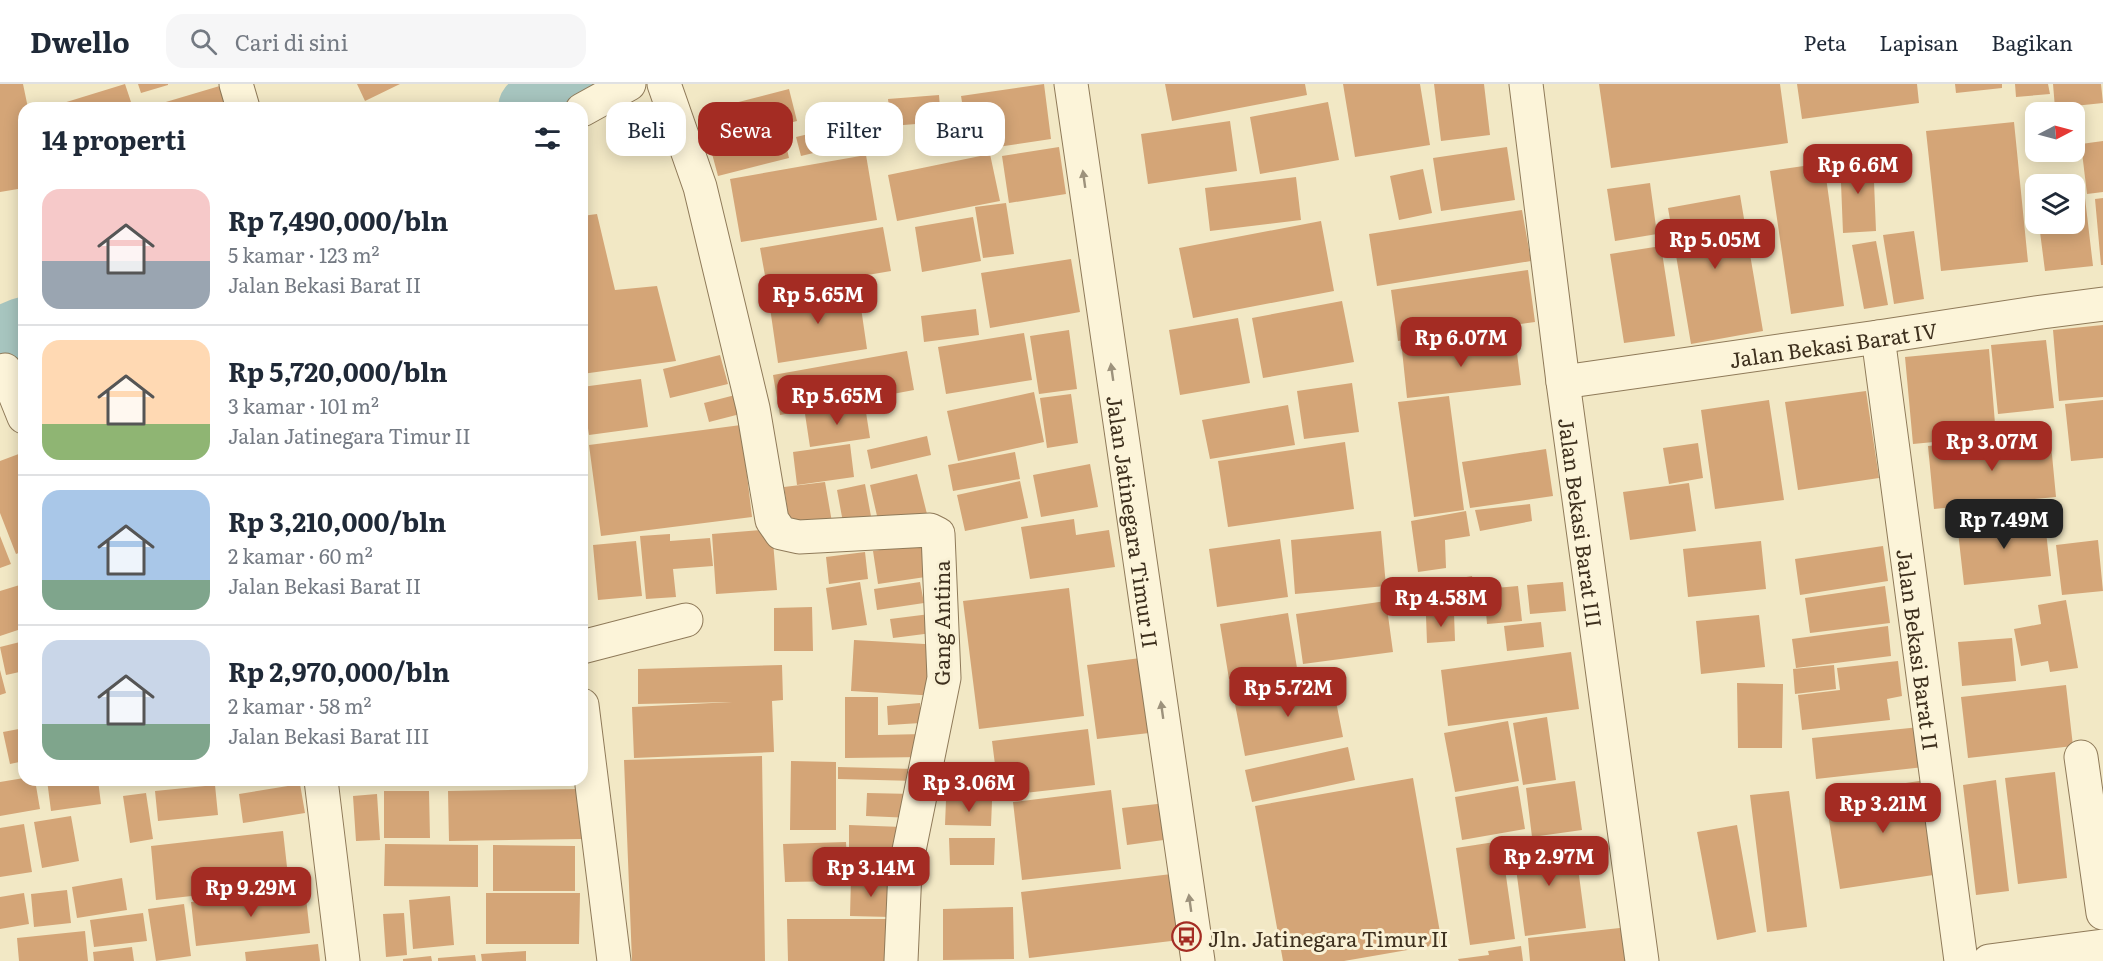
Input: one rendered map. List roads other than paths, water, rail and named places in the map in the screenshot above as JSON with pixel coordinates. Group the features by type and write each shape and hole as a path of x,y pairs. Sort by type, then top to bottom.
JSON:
{"street":[{"path":"236,84 241,102"},
{"path":"588,107 629,84"},
{"name":"Gang Antina","path":"664,84 700,187 753,408 772,520 781,533 799,537 930,530 938,534 944,678 905,870 901,961"},
{"name":"Jalan Jatinegara Timur II","path":"1071,84 1198,961"},
{"name":"Jalan Bekasi Barat III","path":"1526,84 1563,382 1642,961"},
{"name":"Jalan Bekasi Barat IV","path":"1563,382 2103,304"},
{"name":"Jalan Bekasi Barat II","path":"1878,337 1961,961"},
{"path":"10,368 18,396"},
{"path":"588,645 686,620"},
{"path":"588,753 614,961"},
{"path":"2080,757 2103,913"},
{"path":"322,786 344,961"},
{"path":"1989,961 2103,946"}],"waterway":[{"path":"542,102 575,84"},
{"path":"0,340 18,332"}],"place":[{"name":"Jln. Jatinegara Timur II","path":"1187,937"}]}
